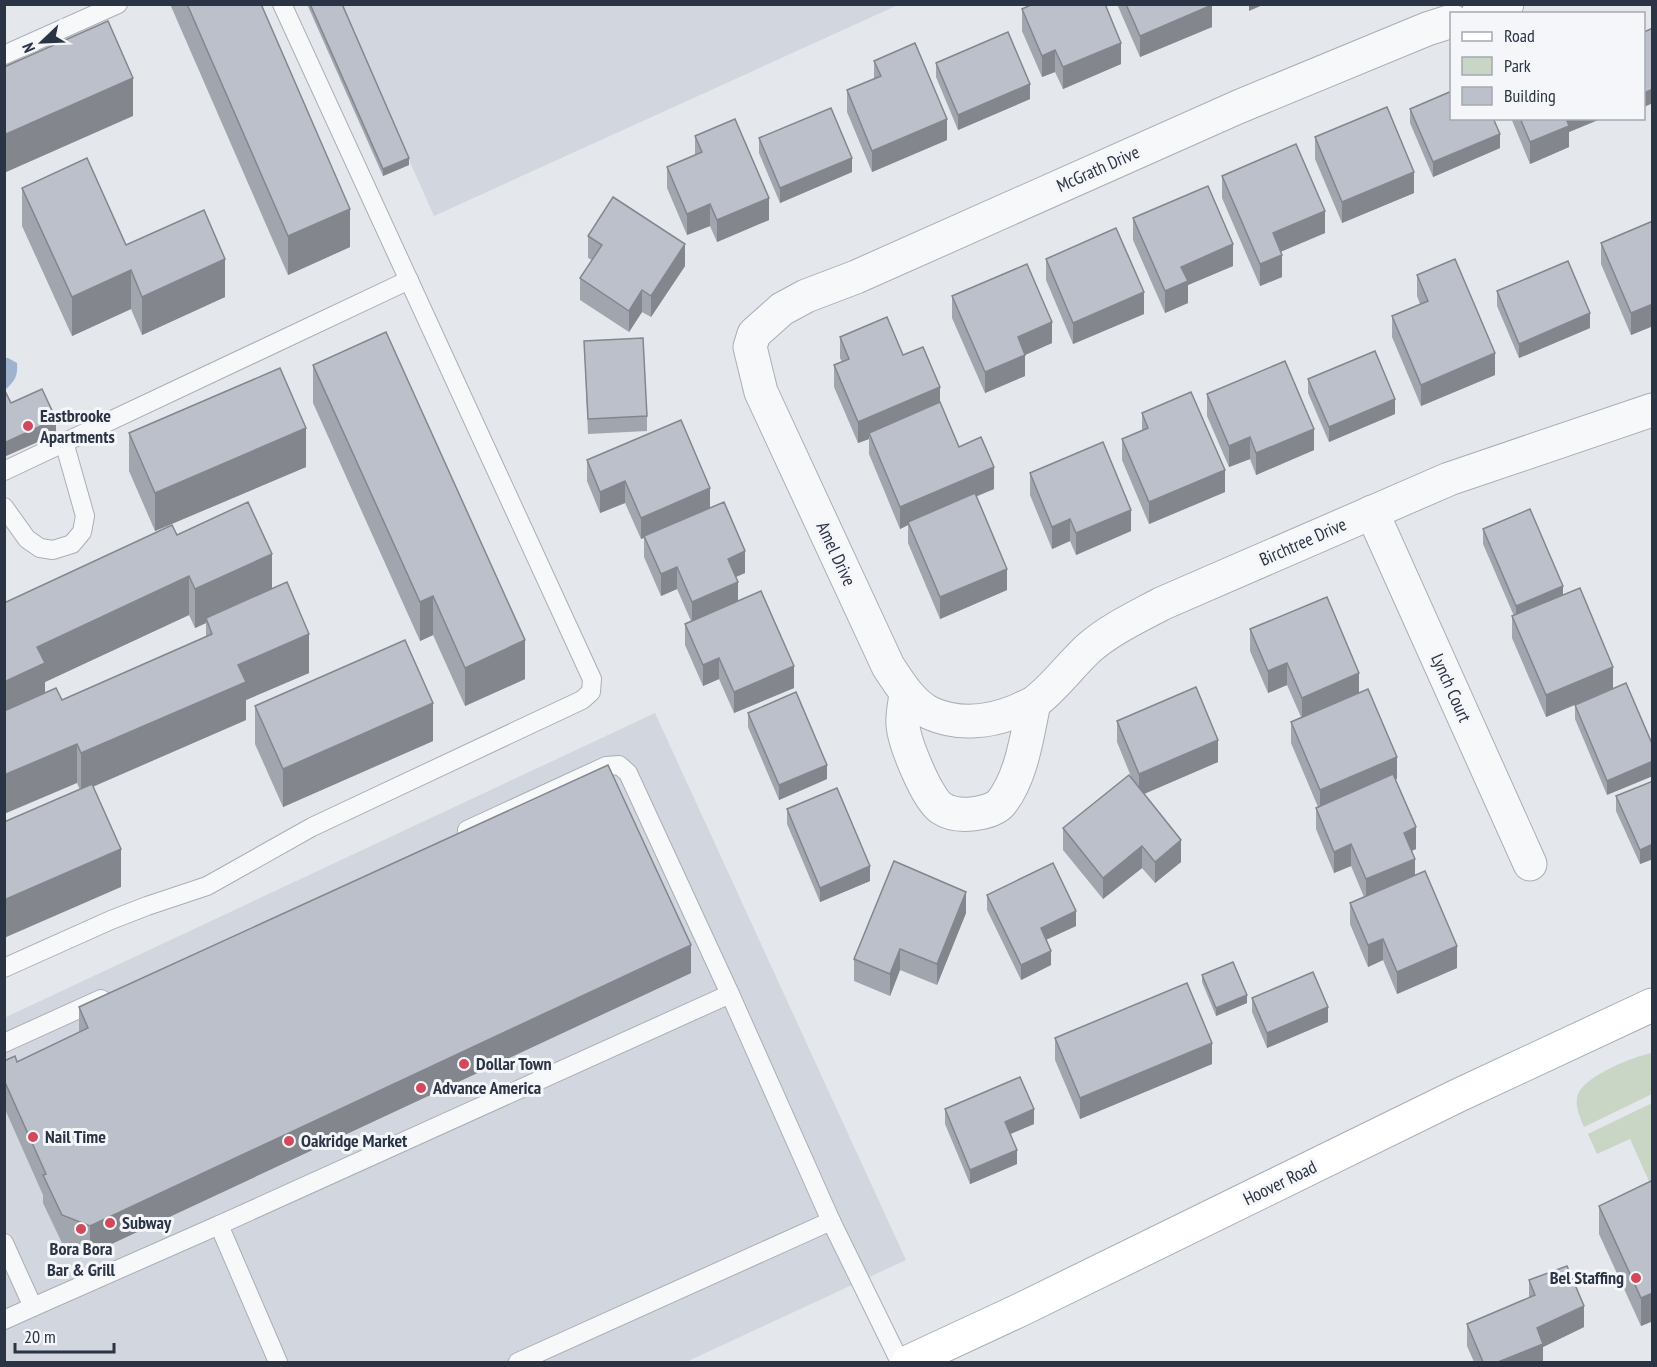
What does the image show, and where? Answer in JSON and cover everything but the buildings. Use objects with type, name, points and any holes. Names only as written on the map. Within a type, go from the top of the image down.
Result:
[{"type":"main road","name":"Hoover Road","points":[[908,1362],[1020,1310],[1459,1095],[1653,1005]]},
{"type":"street","points":[[1484,12],[1507,4]]},
{"type":"street","name":"McGrath Drive","points":[[754,334],[782,309],[806,296],[856,277],[1239,107],[1450,22]]},
{"type":"street","name":"Amel Drive","points":[[754,334],[750,347],[761,392],[888,666],[906,693],[929,712],[954,720],[980,721]]},
{"type":"street","name":"Birchtree Drive","points":[[980,721],[1006,715],[1034,703],[1060,680],[1091,646],[1123,624],[1161,604],[1449,478],[1653,410]]},
{"type":"street","name":"Lynch Court","points":[[1372,512],[1530,864]]},
{"type":"street","points":[[906,693],[903,726],[916,768],[928,793],[940,808],[961,815],[983,813],[1000,805],[1016,777],[1034,703]]},
{"type":"lane","points":[[4,55],[117,4]]},
{"type":"lane","points":[[4,968],[111,920],[207,886],[304,831],[582,700],[591,692],[592,679],[282,4]]},
{"type":"lane","points":[[4,471],[409,280]]},
{"type":"lane","points":[[4,507],[27,539],[40,548],[53,550],[72,544],[82,532],[85,516],[64,442]]},
{"type":"lane","points":[[456,835],[606,766],[619,765],[628,773],[831,1221],[900,1362]]},
{"type":"lane","points":[[4,1043],[112,994]]},
{"type":"lane","points":[[4,1320],[729,994]]},
{"type":"lane","points":[[518,1362],[831,1221]]},
{"type":"lane","points":[[219,1225],[278,1362]]},
{"type":"lane","points":[[4,1243],[33,1307]]},
{"type":"shaded area","points":[[340,5],[898,5],[434,216]]},
{"type":"shaded area","points":[[655,713],[906,1260],[686,1362],[5,1362],[4,1018]]},
{"type":"green space","points":[[1652,1053],[1652,1094],[1584,1127],[1577,1102],[1582,1087],[1611,1068]]},
{"type":"green space","points":[[1652,1103],[1652,1188],[1630,1139],[1597,1154],[1588,1134]]},
{"type":"water","points":[[5,358],[17,363],[17,368],[15,378],[5,390]]},
{"type":"place","name":"Eastbrooke Apartments","points":[[28,426]]},
{"type":"place","name":"Dollar Town","points":[[464,1064]]},
{"type":"place","name":"Advance America","points":[[421,1088]]},
{"type":"place","name":"Nail Time","points":[[33,1137]]},
{"type":"place","name":"Oakridge Market","points":[[289,1141]]},
{"type":"place","name":"Subway","points":[[110,1223]]},
{"type":"place","name":"Bora Bora Bar & Grill","points":[[81,1229]]},
{"type":"place","name":"Bel Staffing","points":[[1636,1278]]}]
